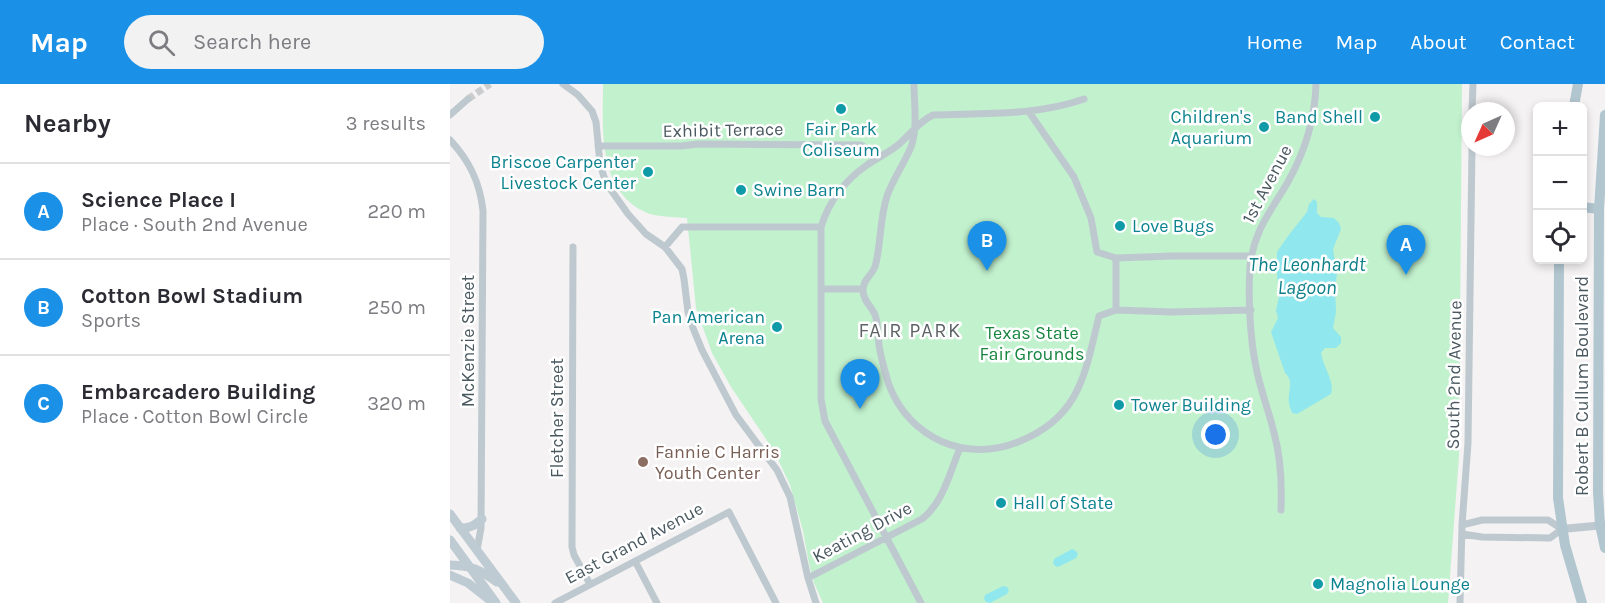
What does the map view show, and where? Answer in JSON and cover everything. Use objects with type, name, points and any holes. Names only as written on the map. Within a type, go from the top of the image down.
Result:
[{"type":"main road","points":[[1575,102],[1578,84]]},
{"type":"main road","name":"Robert B Cullum Boulevard","points":[[1605,116],[1599,209],[1598,492],[1605,548]]},
{"type":"main road","points":[[1587,208],[1599,209]]},
{"type":"main road","name":"Robert B Cullum Boulevard","points":[[1559,264],[1557,479],[1562,529],[1582,603]]},
{"type":"main road","points":[[450,514],[516,603]]},
{"type":"main road","points":[[460,528],[475,525],[482,519]]},
{"type":"main road","points":[[450,540],[494,603]]},
{"type":"main road","points":[[452,576],[461,574],[477,550]]},
{"type":"main road","points":[[450,565],[468,566],[484,573],[503,586]]},
{"type":"main road","points":[[452,576],[468,583],[494,603]]},
{"type":"street","points":[[563,84],[578,95],[592,111],[596,122],[600,165],[611,190],[628,214],[646,234],[665,246],[682,269],[688,312],[714,375],[736,415],[770,459],[790,497],[808,578],[816,603]]},
{"type":"street","points":[[914,84],[914,128],[911,148],[888,195],[883,213],[875,269],[864,281],[863,289],[864,298],[876,315],[884,367],[891,390],[908,418],[919,428],[933,437],[960,448],[988,450],[1014,444],[1035,435],[1056,420],[1071,402],[1081,384],[1099,316],[1116,310],[1172,312],[1251,310]]},
{"type":"street","name":"1st Avenue","points":[[1281,510],[1279,456],[1256,367],[1251,310],[1251,266],[1256,239],[1264,219],[1289,179],[1300,156],[1311,125],[1316,84]]},
{"type":"street","points":[[1472,102],[1473,84]]},
{"type":"street","points":[[450,115],[468,99]]},
{"type":"street","points":[[921,603],[825,421],[821,399],[821,227],[831,202],[847,181],[903,141],[923,120],[933,115],[1029,112],[1064,106],[1084,99]]},
{"type":"street","points":[[1029,112],[1074,177],[1090,218],[1097,252],[1116,258],[1249,256]]},
{"type":"street","name":"McKenzie Street","points":[[450,140],[460,150],[475,175],[480,189],[483,211],[482,519],[477,550]]},
{"type":"street","name":"Exhibit Terrace","points":[[598,146],[861,145],[882,156]]},
{"type":"street","name":"South 2nd Avenue","points":[[1460,603],[1468,433],[1472,156]]},
{"type":"street","points":[[665,246],[682,227],[821,227]]},
{"type":"street","name":"Fletcher Street","points":[[573,247],[572,547],[590,584]]},
{"type":"street","points":[[1116,258],[1116,310]]},
{"type":"street","points":[[821,289],[863,289]]},
{"type":"street","name":"Keating Drive","points":[[808,578],[922,519],[938,501],[960,448]]},
{"type":"street","name":"East Grand Avenue","points":[[555,603],[729,512],[776,603]]},
{"type":"street","points":[[1462,525],[1482,520],[1548,520],[1562,529]]},
{"type":"street","points":[[1462,534],[1482,537],[1550,538],[1562,529],[1602,525]]},
{"type":"street","points":[[635,561],[657,603]]},
{"type":"green space","name":"Texas State Fair Grounds","points":[[603,84],[1462,84],[1459,456],[1448,603],[823,603],[814,583],[790,485],[774,451],[731,387],[712,353],[696,308],[687,218],[649,214],[629,202],[618,189],[611,173],[606,156]]},
{"type":"water","name":"The Leonhardt Lagoon","points":[[1314,199],[1317,202],[1317,213],[1321,217],[1334,218],[1341,229],[1333,249],[1337,274],[1336,312],[1333,328],[1341,337],[1341,343],[1336,348],[1325,348],[1321,353],[1330,379],[1331,394],[1297,414],[1292,413],[1289,399],[1290,380],[1285,373],[1271,332],[1278,318],[1276,310],[1279,297],[1277,252]]},
{"type":"water","points":[[1072,549],[1078,554],[1076,558],[1058,567],[1055,566],[1054,559]]},
{"type":"water","points":[[1003,586],[1009,590],[1007,594],[990,603],[986,602],[985,595]]},
{"type":"tunnel","points":[[468,99],[490,84]]},
{"type":"place","name":"Fair Park Coliseum","points":[[841,109]]},
{"type":"place","name":"Band Shell","points":[[1375,117]]},
{"type":"place","name":"Children's Aquarium","points":[[1264,127]]},
{"type":"place","name":"Briscoe Carpenter Livestock Center","points":[[648,172]]},
{"type":"place","name":"Swine Barn","points":[[741,190]]},
{"type":"place","name":"Love Bugs","points":[[1120,226]]},
{"type":"place","name":"Cotton Bowl Stadium","points":[[987,271]]},
{"type":"place","name":"Science Place I","points":[[1406,275]]},
{"type":"place","name":"Pan American Arena","points":[[777,327]]},
{"type":"place","name":"Tower Building","points":[[1119,405]]},
{"type":"place","name":"Embarcadero Building","points":[[860,409]]},
{"type":"place","name":"Fannie C Harris Youth Center","points":[[643,462]]},
{"type":"place","name":"Hall of State","points":[[1001,503]]},
{"type":"place","name":"Magnolia Lounge","points":[[1318,584]]},
{"type":"district","name":"FAIR PARK","points":[[910,330]]}]
